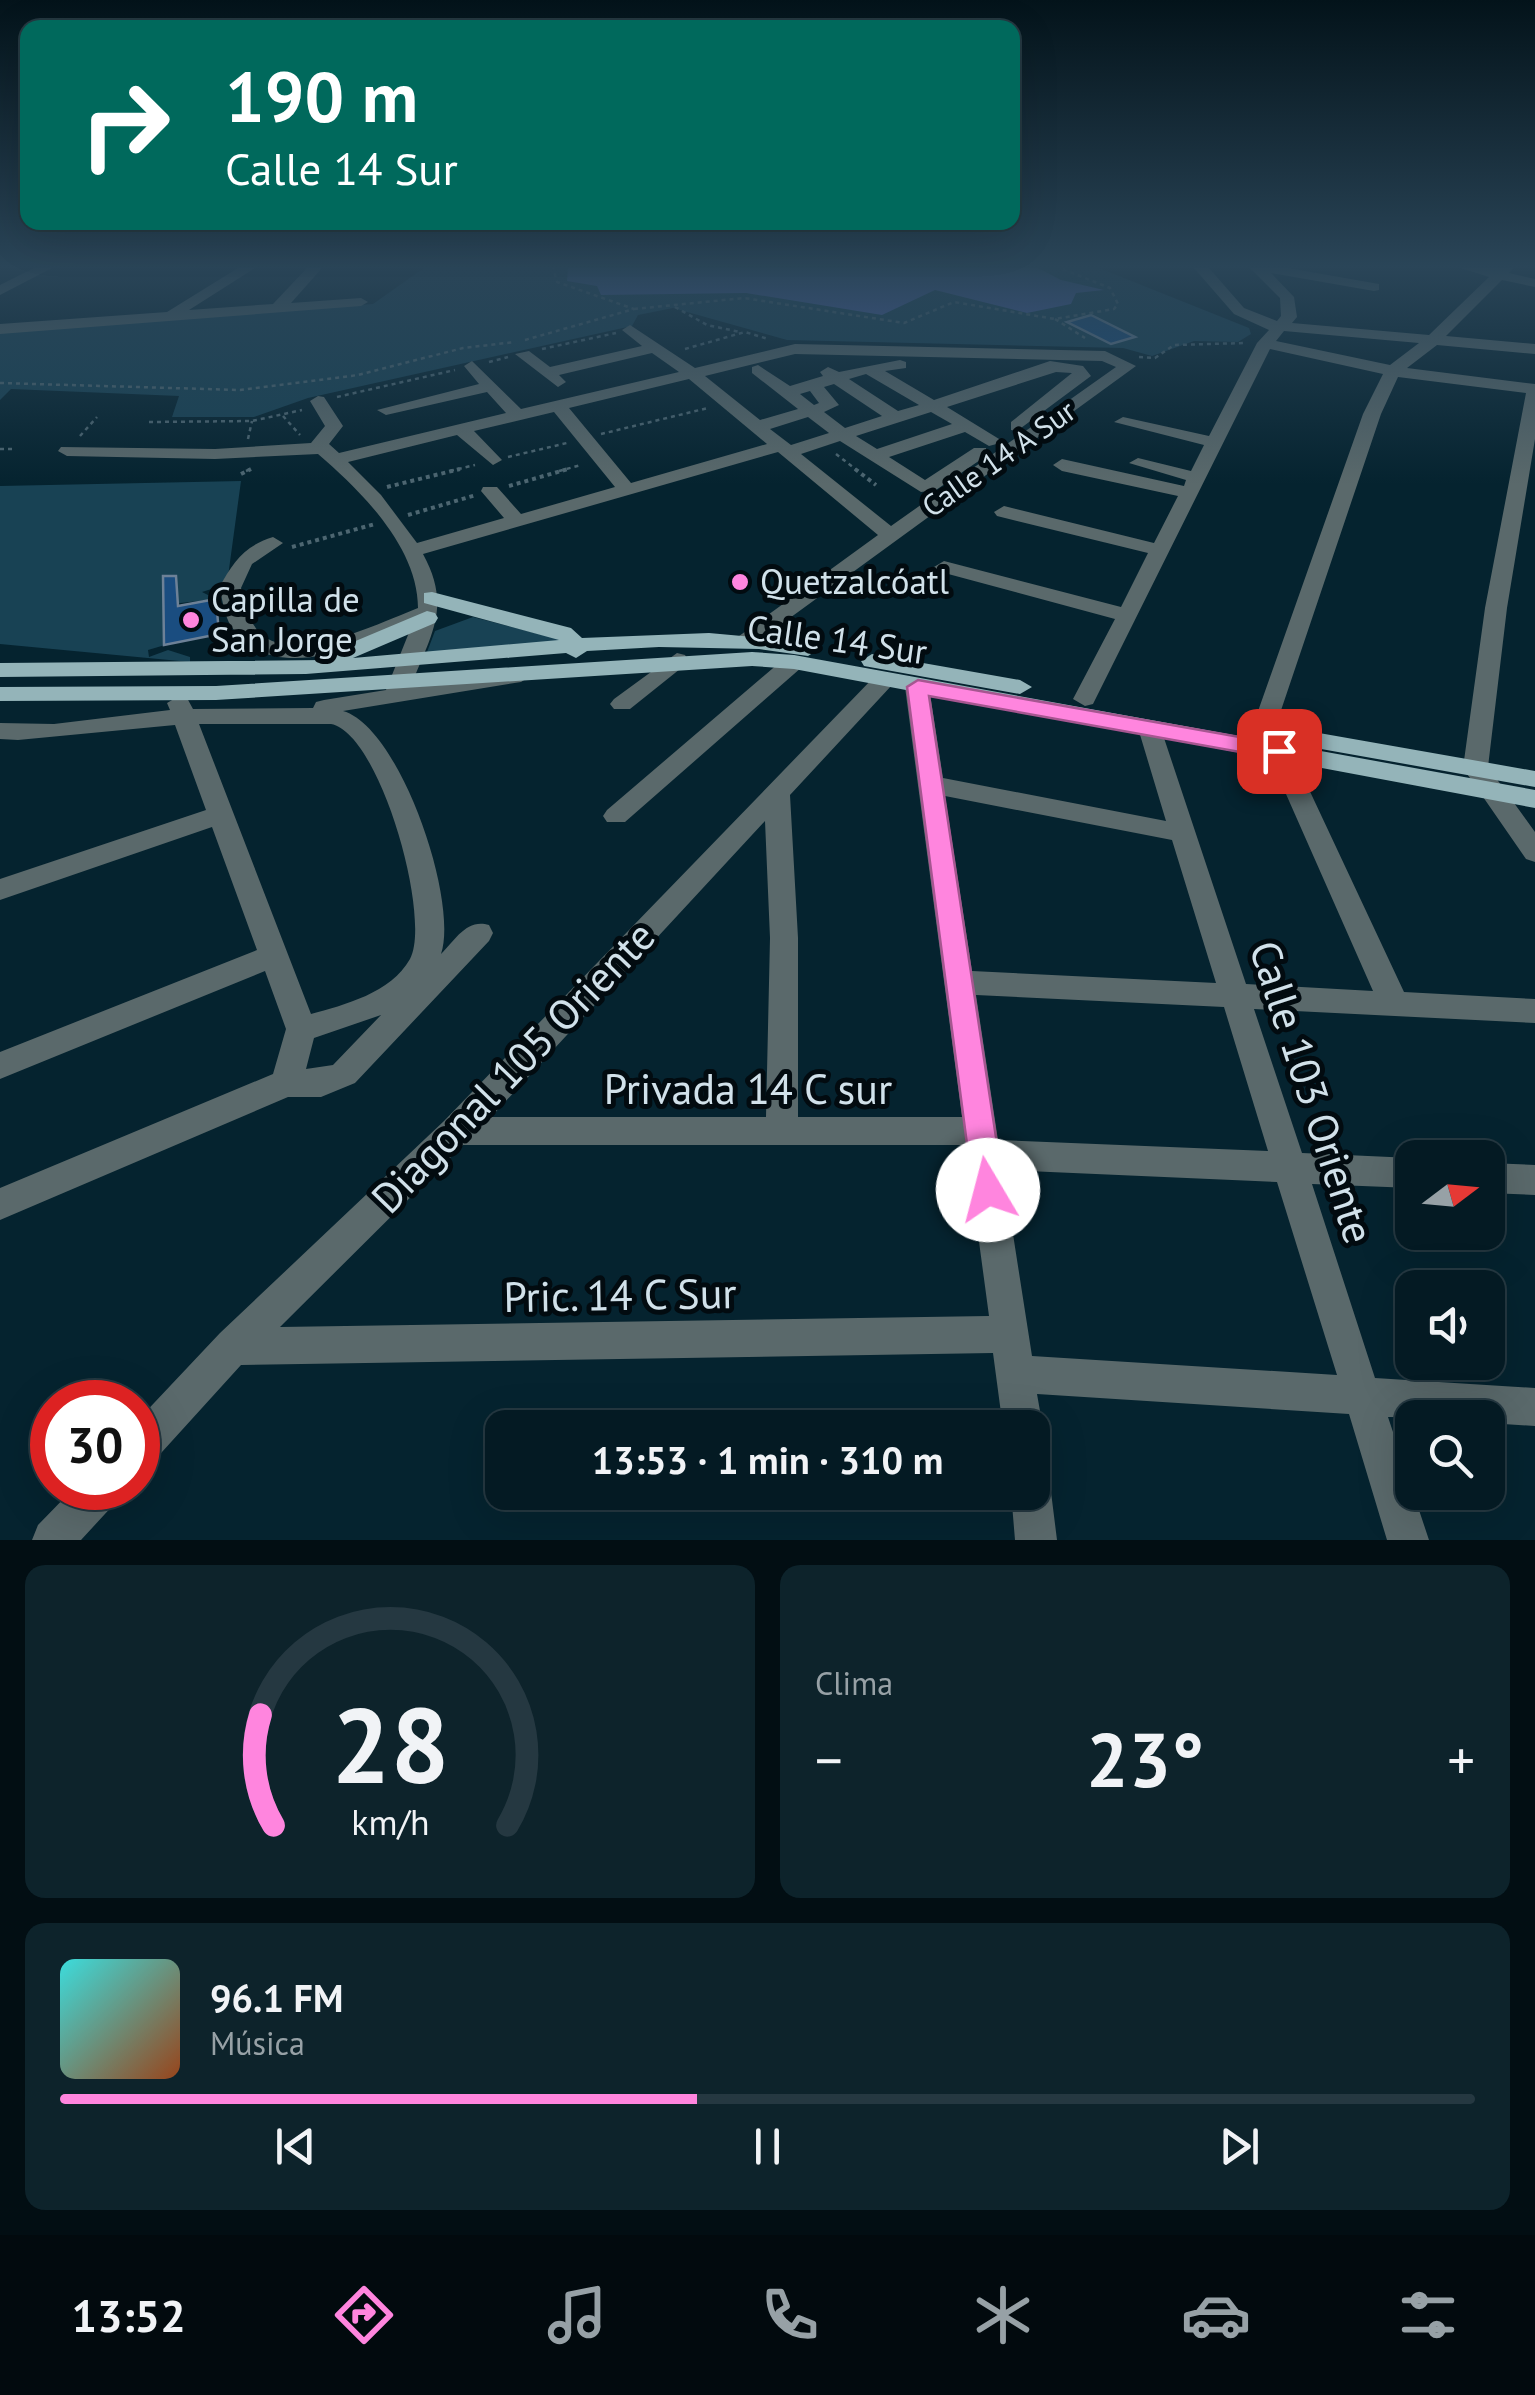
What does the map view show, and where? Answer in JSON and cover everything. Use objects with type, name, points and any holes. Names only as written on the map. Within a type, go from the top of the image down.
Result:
[{"type":"main road","points":[[310,668],[429,609],[563,633],[576,658]]},
{"type":"main road","name":"Calle 14 Sur","points":[[0,670],[310,668],[403,680],[746,639],[1084,699],[1535,799]]},
{"type":"main road","name":"Calle 14 Sur","points":[[531,673],[576,658],[794,662],[1150,728],[1475,768],[1535,779]]},
{"type":"main road","points":[[0,659],[79,663],[105,672]]},
{"type":"main road","points":[[0,694],[180,706],[216,692]]},
{"type":"street","points":[[645,340],[890,535]]},
{"type":"street","points":[[1084,699],[1268,340]]},
{"type":"street","points":[[1394,1004],[1271,741],[1372,414],[1393,371],[1433,340],[1535,349]]},
{"type":"street","points":[[1265,343],[1393,371],[1456,380],[1534,400],[1525,501],[1475,768],[1535,852]]},
{"type":"street","points":[[551,347],[572,367]]},
{"type":"street","points":[[336,459],[577,398],[795,349],[1120,360]]},
{"type":"street","points":[[795,349],[896,418]]},
{"type":"street","points":[[546,372],[661,350]]},
{"type":"street","points":[[523,354],[577,398]]},
{"type":"street","name":"Calle 14 A Sur","points":[[746,639],[1129,369],[1120,360]]},
{"type":"street","points":[[472,366],[516,414]]},
{"type":"street","points":[[411,551],[784,449],[836,442],[930,406],[1057,366]]},
{"type":"street","points":[[758,370],[811,411],[836,442],[875,456],[925,487],[1083,376],[1077,369],[1057,366],[868,368],[789,392]]},
{"type":"street","points":[[868,368],[994,442]]},
{"type":"street","points":[[422,378],[438,398]]},
{"type":"street","points":[[1008,382],[1049,403]]},
{"type":"street","points":[[756,427],[831,404],[813,383]]},
{"type":"street","points":[[386,410],[490,386]]},
{"type":"street","points":[[370,390],[410,440]]},
{"type":"street","points":[[313,446],[334,428],[320,403]]},
{"type":"street","points":[[556,404],[628,491]]},
{"type":"street","points":[[1123,422],[1214,442]]},
{"type":"street","points":[[875,456],[964,426]]},
{"type":"street","points":[[460,428],[493,460]]},
{"type":"street","points":[[66,451],[215,454],[313,446],[336,459],[388,520],[425,574],[429,609],[403,680]]},
{"type":"street","points":[[1138,463],[1191,484]]},
{"type":"street","points":[[1062,465],[1191,484]]},
{"type":"street","points":[[490,491],[516,521]]},
{"type":"street","points":[[1004,512],[1159,550]]},
{"type":"street","points":[[273,543],[244,560],[230,588],[238,622],[258,641],[281,651],[329,648],[429,609]]},
{"type":"street","points":[[944,567],[1126,615]]},
{"type":"street","points":[[622,704],[678,660]]},
{"type":"street","points":[[616,816],[794,662]]},
{"type":"street","points":[[216,692],[300,707],[403,680],[531,673]]},
{"type":"street","name":"Diagonal 105 Oriente","points":[[160,1425],[233,1346],[456,1131],[884,680]]},
{"type":"street","points":[[918,687],[1021,1410]]},
{"type":"street","points":[[180,706],[301,1029],[286,1083]]},
{"type":"street","points":[[0,731],[40,734],[180,706],[348,720],[372,746],[412,833],[432,934],[422,969],[388,999],[347,1017],[301,1029]]},
{"type":"street","name":"Calle 103 Oriente","points":[[1150,728],[1408,1540]]},
{"type":"street","points":[[929,784],[1182,834]]},
{"type":"street","points":[[776,792],[784,938],[782,1133]]},
{"type":"street","points":[[0,890],[221,814]]},
{"type":"street","points":[[0,1204],[286,1083],[321,1082],[344,1074],[479,933]]},
{"type":"street","points":[[0,1066],[274,955]]},
{"type":"street","points":[[959,982],[1535,1011]]},
{"type":"street","name":"Privada 14 C sur","points":[[456,1131],[782,1133],[982,1142],[1395,1173]]},
{"type":"street","points":[[1505,1179],[1535,1180]]},
{"type":"street","name":"Pric. 14 C Sur","points":[[233,1346],[1009,1334]]},
{"type":"street","points":[[1017,1374],[1362,1399],[1535,1407]]},
{"type":"street","points":[[54,1540],[82,1510]]},
{"type":"street","points":[[1033,1510],[1036,1540]]},
{"type":"path","points":[[0,382],[270,387],[358,374],[462,348],[526,340]]},
{"type":"path","points":[[661,350],[714,340]]},
{"type":"path","points":[[768,340],[795,349]]},
{"type":"path","points":[[1088,340],[1120,360],[1156,358],[1174,345],[1265,343]]},
{"type":"path","points":[[149,422],[252,421],[320,403]]},
{"type":"path","points":[[367,493],[728,404]]},
{"type":"path","points":[[281,414],[313,446]]},
{"type":"path","points":[[66,451],[97,417]]},
{"type":"path","points":[[836,442],[876,485]]},
{"type":"path","points":[[0,449],[16,449]]},
{"type":"path","points":[[244,560],[388,520]]},
{"type":"shaded area","points":[[0,340],[570,340],[308,398],[254,417],[172,417],[179,396],[11,389],[0,400]]},
{"type":"shaded area","points":[[787,340],[1241,340],[1194,341],[1152,356],[1123,348]]},
{"type":"shaded area","points":[[241,481],[227,584],[202,592],[216,599],[163,605],[165,645],[148,650],[149,657],[168,650],[190,657],[190,662],[0,644],[0,486]]},
{"type":"shaded area","points":[[473,617],[566,641],[427,652],[435,631]]},
{"type":"building","name":"Capilla de San Jorge","points":[[163,576],[176,576],[178,606],[216,599],[219,634],[164,645]]},
{"type":"place","name":"Quetzalcóatl","points":[[740,582]]},
{"type":"place","name":"Capilla de San Jorge","points":[[191,620]]},
{"type":"route","points":[[988,1190],[918,687],[1279,751]]}]
